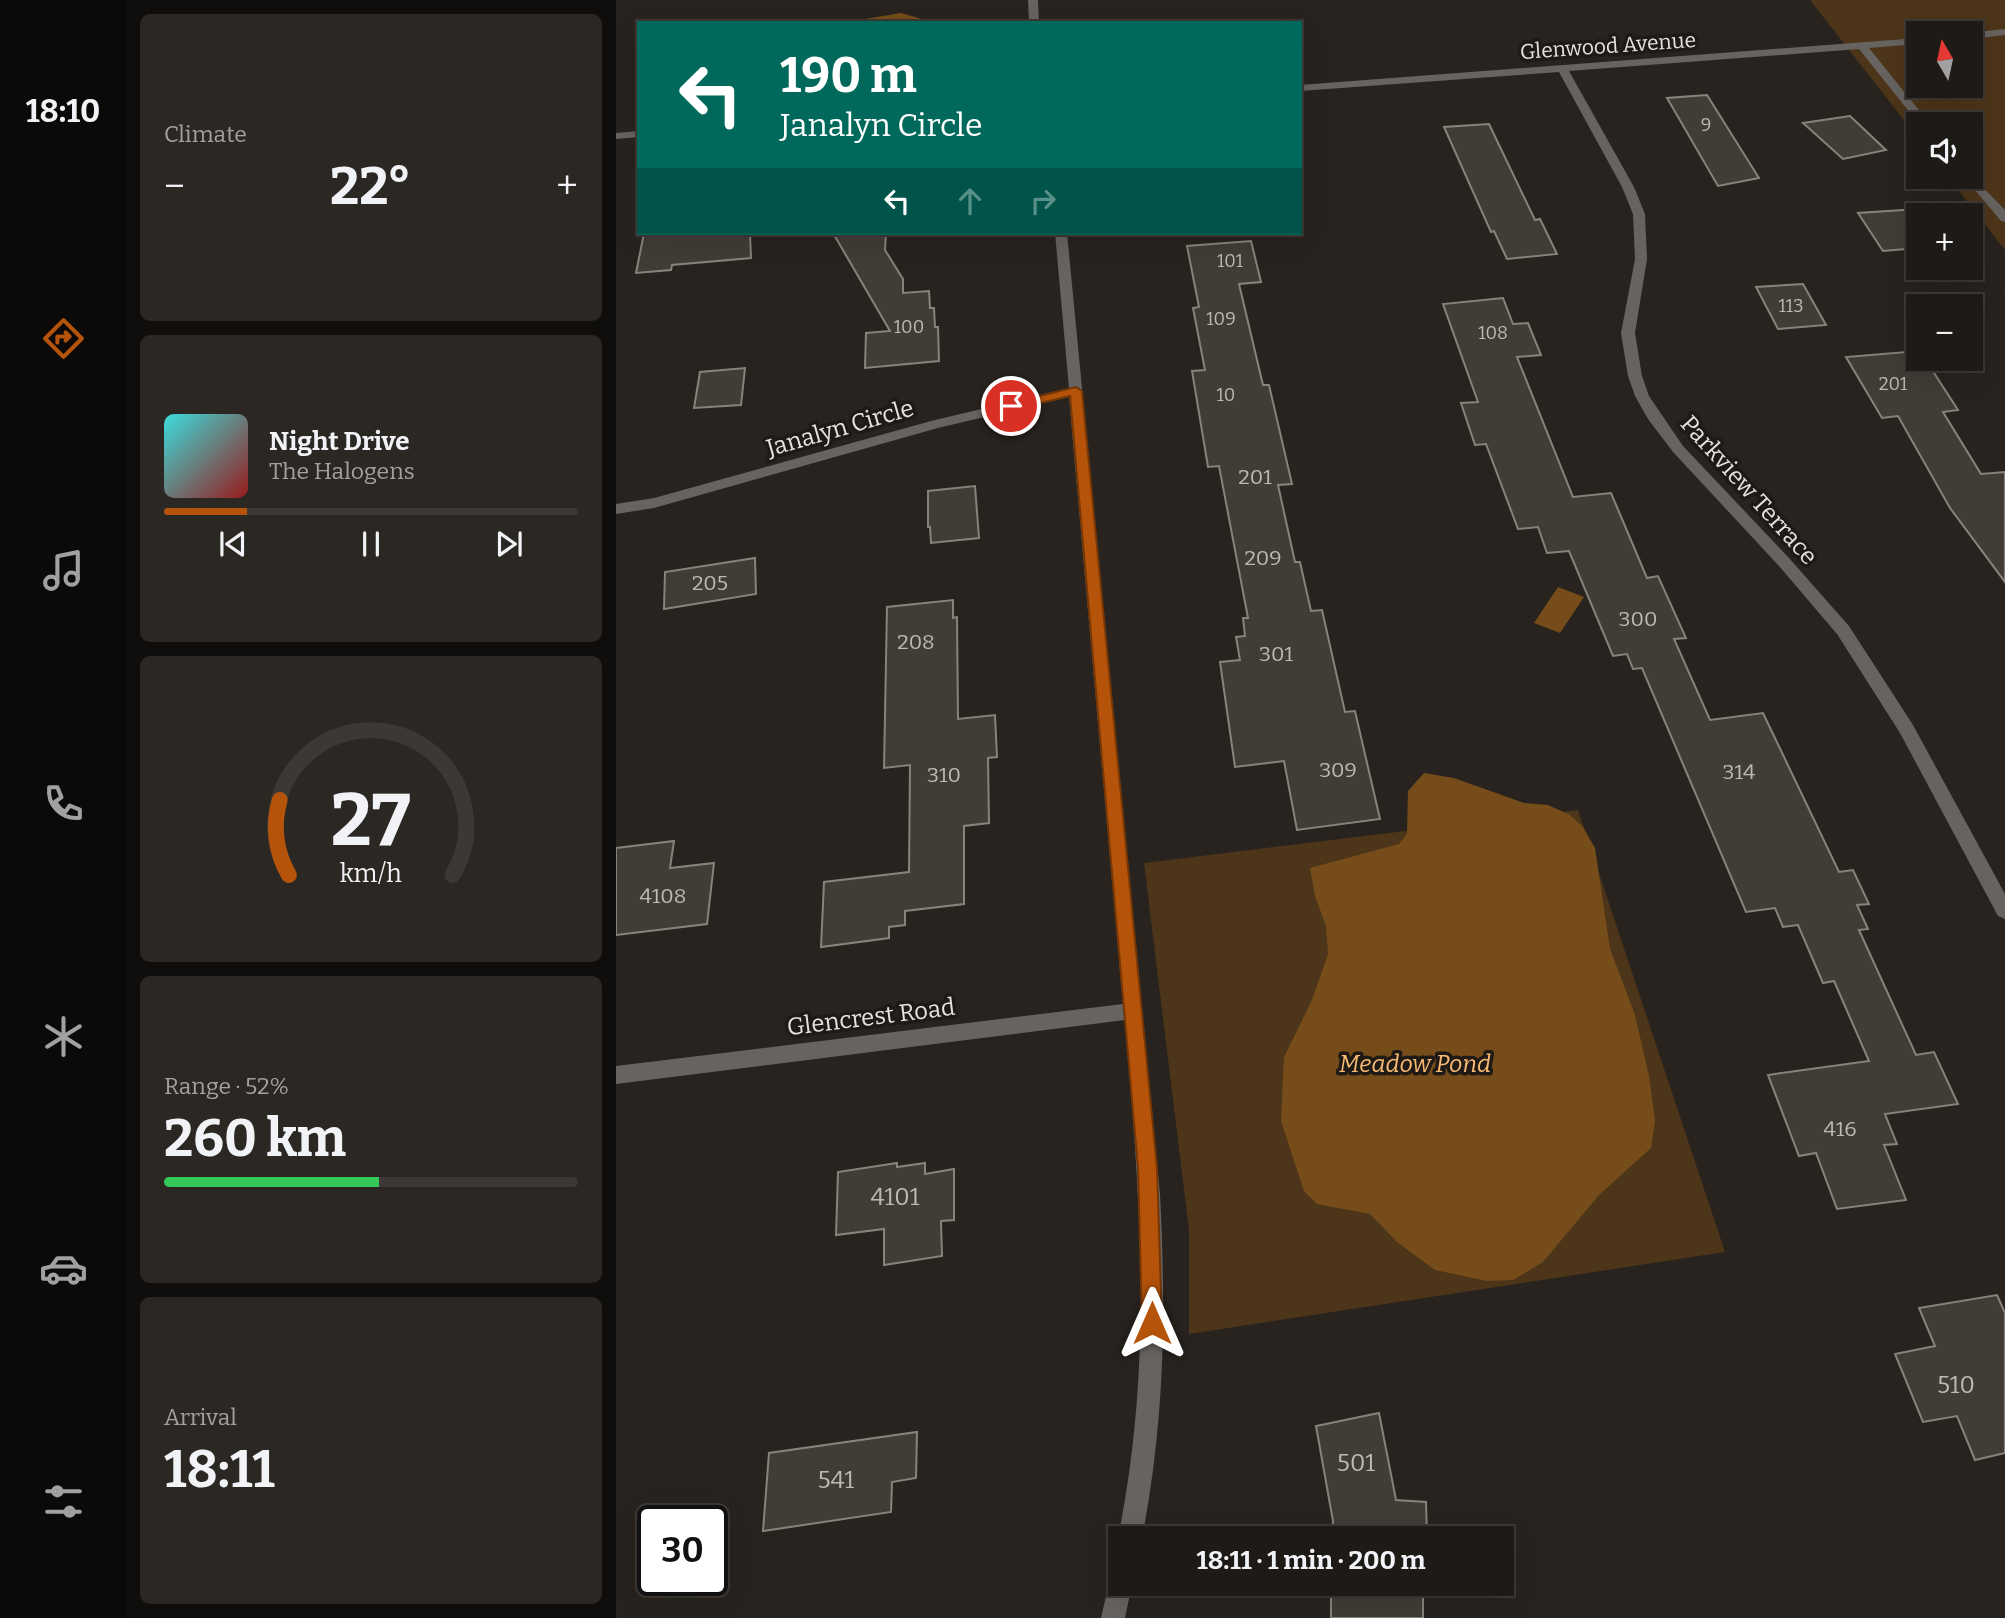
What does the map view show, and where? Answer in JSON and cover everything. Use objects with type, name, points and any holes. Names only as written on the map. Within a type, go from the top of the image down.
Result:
[{"type":"street","points":[[1033,0],[1034,21]]},
{"type":"street","points":[[1983,35],[2005,32]]},
{"type":"street","name":"Glenwood Avenue","points":[[1302,88],[1906,42]]},
{"type":"street","points":[[1862,46],[1915,112]]},
{"type":"street","name":"Parkview Terrace","points":[[1563,69],[1628,187],[1639,214],[1641,259],[1628,333],[1635,376],[1642,396],[1653,416],[1678,449],[1784,562],[1843,630],[1913,741],[2005,911]]},
{"type":"street","points":[[616,136],[637,134]]},
{"type":"street","points":[[1980,189],[2005,218]]},
{"type":"street","points":[[1061,235],[1148,1168],[1152,1360],[1140,1488],[1132,1526]]},
{"type":"street","name":"Janalyn Circle","points":[[616,509],[654,503],[936,424],[1076,391]]},
{"type":"street","name":"Glencrest Road","points":[[616,1074],[1132,1011]]},
{"type":"street","points":[[1113,1618],[1118,1596]]},
{"type":"green space","points":[[1810,0],[2005,0],[2005,250],[1983,222],[1983,203],[1968,203],[1957,189],[1983,189],[1983,112],[1906,112],[1906,123]]},
{"type":"green space","name":"Meadow Pond","points":[[1578,810],[1725,1252],[1189,1334],[1189,1230],[1144,863]]},
{"type":"shaded area","points":[[901,13],[929,21],[853,21]]},
{"type":"shaded area","points":[[1558,587],[1584,597],[1560,633],[1534,623]]},
{"type":"shaded area","name":"Meadow Pond","points":[[1424,773],[1454,778],[1524,803],[1548,805],[1570,815],[1583,827],[1595,848],[1610,949],[1635,1015],[1649,1076],[1655,1121],[1651,1148],[1599,1195],[1543,1262],[1513,1280],[1487,1281],[1435,1270],[1397,1242],[1370,1214],[1317,1204],[1304,1191],[1281,1121],[1284,1057],[1312,1000],[1328,954],[1326,926],[1315,896],[1310,868],[1399,844],[1407,834],[1408,791]]},
{"type":"building","points":[[1707,95],[1759,178],[1718,186],[1667,98]]},
{"type":"building","points":[[1850,116],[1886,150],[1843,159],[1803,123]]},
{"type":"building","points":[[1489,124],[1535,220],[1540,219],[1557,254],[1507,259],[1494,231],[1491,232],[1444,127]]},
{"type":"building","points":[[1906,210],[1906,249],[1883,251],[1858,213]]},
{"type":"building","points":[[644,235],[750,235],[751,258],[672,265],[671,270],[636,273]]},
{"type":"building","points":[[834,235],[886,235],[885,250],[903,279],[903,293],[929,291],[930,308],[934,308],[935,327],[938,327],[939,361],[865,368],[866,333],[890,331]]},
{"type":"building","points":[[1251,241],[1261,282],[1239,284],[1263,385],[1269,385],[1292,484],[1278,485],[1295,562],[1300,562],[1311,611],[1322,610],[1345,712],[1355,711],[1380,819],[1297,830],[1284,761],[1235,767],[1220,662],[1240,660],[1236,637],[1245,636],[1243,618],[1248,618],[1219,466],[1208,467],[1192,371],[1205,370],[1193,308],[1199,307],[1187,246]]},
{"type":"building","points":[[1803,284],[1826,325],[1778,329],[1756,287]]},
{"type":"building","points":[[1503,298],[1513,324],[1528,323],[1541,355],[1517,357],[1573,497],[1611,493],[1647,578],[1658,576],[1686,638],[1674,639],[1710,720],[1763,713],[1839,872],[1853,870],[1869,904],[1857,905],[1868,929],[1859,930],[1916,1055],[1934,1052],[1958,1104],[1885,1114],[1897,1144],[1884,1145],[1906,1200],[1837,1209],[1816,1153],[1799,1156],[1768,1075],[1869,1061],[1834,981],[1823,983],[1798,925],[1783,927],[1775,908],[1746,912],[1642,668],[1633,669],[1627,654],[1613,656],[1569,551],[1547,553],[1538,527],[1518,529],[1486,444],[1475,445],[1461,403],[1478,402],[1443,304]]},
{"type":"building","points":[[1906,352],[1906,371],[1933,371],[1958,410],[1943,412],[1981,474],[2005,472],[2005,582],[1950,508],[1898,416],[1882,418],[1846,357]]},
{"type":"building","points":[[745,368],[741,405],[694,408],[700,372]]},
{"type":"building","points":[[975,486],[979,538],[931,543],[928,491]]},
{"type":"building","points":[[755,558],[756,594],[664,609],[665,572]]},
{"type":"building","points":[[953,600],[953,618],[957,617],[958,719],[995,715],[997,757],[988,758],[989,823],[964,826],[964,904],[905,911],[905,925],[889,927],[889,938],[821,947],[824,882],[909,872],[910,765],[884,768],[887,607]]},
{"type":"building","points":[[674,841],[670,868],[714,863],[707,924],[616,935],[616,848]]},
{"type":"building","points":[[897,1163],[897,1167],[925,1163],[925,1174],[954,1169],[954,1220],[941,1221],[942,1256],[884,1265],[884,1229],[836,1235],[838,1172]]},
{"type":"building","points":[[1997,1295],[2005,1313],[2005,1453],[1975,1460],[1957,1416],[1923,1422],[1895,1354],[1935,1346],[1919,1308]]},
{"type":"building","points":[[1379,1413],[1396,1500],[1426,1502],[1427,1526],[1333,1526],[1316,1426]]},
{"type":"building","points":[[917,1432],[916,1478],[892,1482],[891,1512],[763,1531],[769,1453]]},
{"type":"building","points":[[1331,1596],[1423,1596],[1423,1618],[1331,1618]]},
{"type":"route","points":[[1011,406],[1076,391],[1148,1168],[1152,1323]]}]
